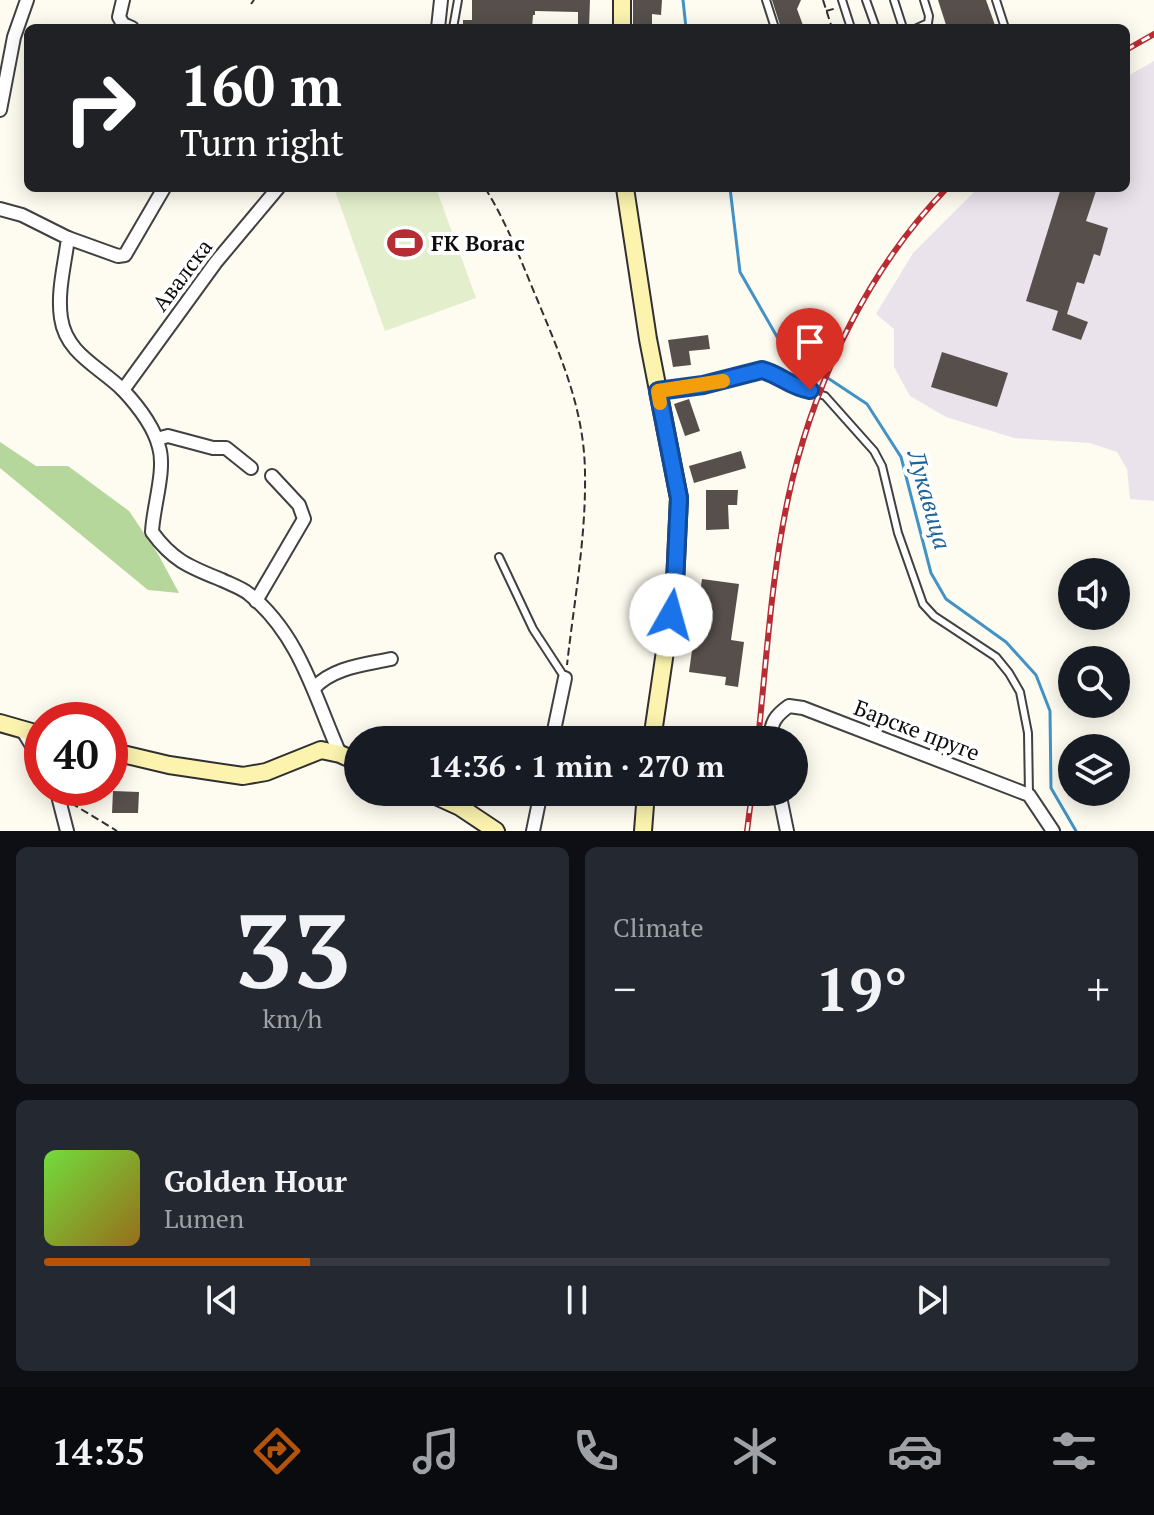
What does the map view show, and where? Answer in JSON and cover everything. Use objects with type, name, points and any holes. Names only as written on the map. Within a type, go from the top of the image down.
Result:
[{"type":"street","points":[[0,110],[14,37],[27,0]]},
{"type":"street","points":[[123,0],[119,17],[123,24]]},
{"type":"street","points":[[438,24],[441,0]]},
{"type":"street","points":[[622,0],[622,24]]},
{"type":"street","points":[[0,209],[22,215],[68,238],[118,256],[125,255],[162,192]]},
{"type":"street","name":"Авалска","points":[[123,390],[216,262],[275,192]]},
{"type":"street","points":[[626,192],[679,498],[675,583],[654,726]]},
{"type":"street","points":[[68,238],[60,295],[66,337],[78,353],[123,390],[157,439],[161,459],[152,532],[166,552],[196,570],[248,593],[280,626],[304,664],[340,754]]},
{"type":"street","points":[[157,439],[168,436],[213,448],[226,448],[251,468]]},
{"type":"street","points":[[256,601],[304,519],[299,505],[272,476]]},
{"type":"street","points":[[314,688],[326,676],[342,669],[391,659]]},
{"type":"street","points":[[555,726],[565,678]]},
{"type":"street","name":"Барске пруге","points":[[771,726],[775,716],[789,706],[803,708],[1029,795]]},
{"type":"street","points":[[0,723],[23,731]]},
{"type":"street","points":[[128,755],[243,776],[266,772],[321,750],[344,756]]},
{"type":"street","points":[[1029,795],[1053,831]]},
{"type":"street","points":[[61,806],[67,831]]},
{"type":"street","points":[[458,806],[496,831]]},
{"type":"street","points":[[533,831],[538,806]]},
{"type":"street","points":[[643,831],[645,806]]},
{"type":"street","points":[[782,806],[787,831]]},
{"type":"lane","points":[[454,24],[458,0]]},
{"type":"lane","points":[[766,0],[774,24]]},
{"type":"lane","points":[[842,0],[850,24]]},
{"type":"lane","points":[[866,0],[875,24]]},
{"type":"lane","points":[[894,0],[902,24]]},
{"type":"lane","points":[[924,0],[926,24]]},
{"type":"lane","points":[[996,0],[1004,24]]},
{"type":"lane","points":[[658,391],[703,385],[762,370],[790,385],[821,393],[833,403],[874,451],[882,466],[898,533],[923,604],[934,616],[996,657],[1015,682],[1023,702],[1028,733],[1029,795]]},
{"type":"lane","points":[[499,557],[533,629],[565,678]]},
{"type":"path","points":[[823,0],[831,24]]},
{"type":"path","points":[[487,192],[504,220],[565,366],[576,400],[583,439],[585,476],[582,523],[565,678]]},
{"type":"path","points":[[79,806],[117,831]]},
{"type":"shaded area","points":[[1154,61],[1154,501],[1130,499],[1127,469],[1117,452],[1090,443],[1014,438],[946,417],[910,396],[894,367],[894,329],[876,314],[913,253],[974,192],[1130,192],[1130,75]]},
{"type":"green space","name":"FK Borac","points":[[335,192],[437,192],[476,298],[385,331]]},
{"type":"green space","points":[[0,442],[36,466],[68,466],[129,511],[179,593],[148,590],[0,468]]},
{"type":"building","points":[[472,0],[590,0],[589,24],[578,24],[578,12],[535,11],[532,24],[463,24],[463,20],[472,20]]},
{"type":"building","points":[[633,0],[662,0],[661,15],[652,14],[652,24],[633,24]]},
{"type":"building","points":[[772,0],[801,0],[797,9],[803,24],[780,24]]},
{"type":"building","points":[[938,0],[986,0],[995,24],[946,24]]},
{"type":"building","points":[[1060,192],[1096,192],[1086,221],[1108,228],[1100,256],[1094,254],[1084,284],[1077,282],[1067,314],[1088,322],[1081,340],[1052,330],[1058,311],[1026,301]]},
{"type":"building","points":[[708,335],[710,349],[689,351],[691,365],[673,367],[668,340]]},
{"type":"building","points":[[942,352],[1008,373],[997,407],[931,387]]},
{"type":"building","points":[[689,399],[700,431],[685,436],[674,404]]},
{"type":"building","points":[[741,451],[746,468],[694,483],[689,466]]},
{"type":"building","points":[[706,490],[738,490],[737,505],[728,505],[729,529],[706,530]]},
{"type":"building","points":[[702,579],[739,584],[731,640],[744,642],[738,687],[725,685],[726,677],[689,672]]},
{"type":"building","points":[[128,792],[139,792],[138,813],[112,813],[112,806],[128,806]]},
{"type":"waterway","name":"Лукавица","points":[[683,0],[686,24]]},
{"type":"waterway","name":"Лукавица","points":[[730,192],[740,272],[784,349],[867,404],[901,457],[931,573],[946,599],[1006,642],[1036,675],[1050,711],[1051,788],[1076,831]]},
{"type":"railway","points":[[1130,48],[1154,34]]},
{"type":"railway","points":[[759,726],[785,512],[816,401],[850,324],[871,287],[919,219],[943,192]]},
{"type":"railway","points":[[747,831],[750,806]]},
{"type":"slow traffic","points":[[660,403],[658,391],[723,381]]},
{"type":"place","name":"FK Borac","points":[[405,243]]},
{"type":"route","points":[[671,615],[679,498],[658,391],[729,380],[762,370],[797,388],[810,390]]}]
